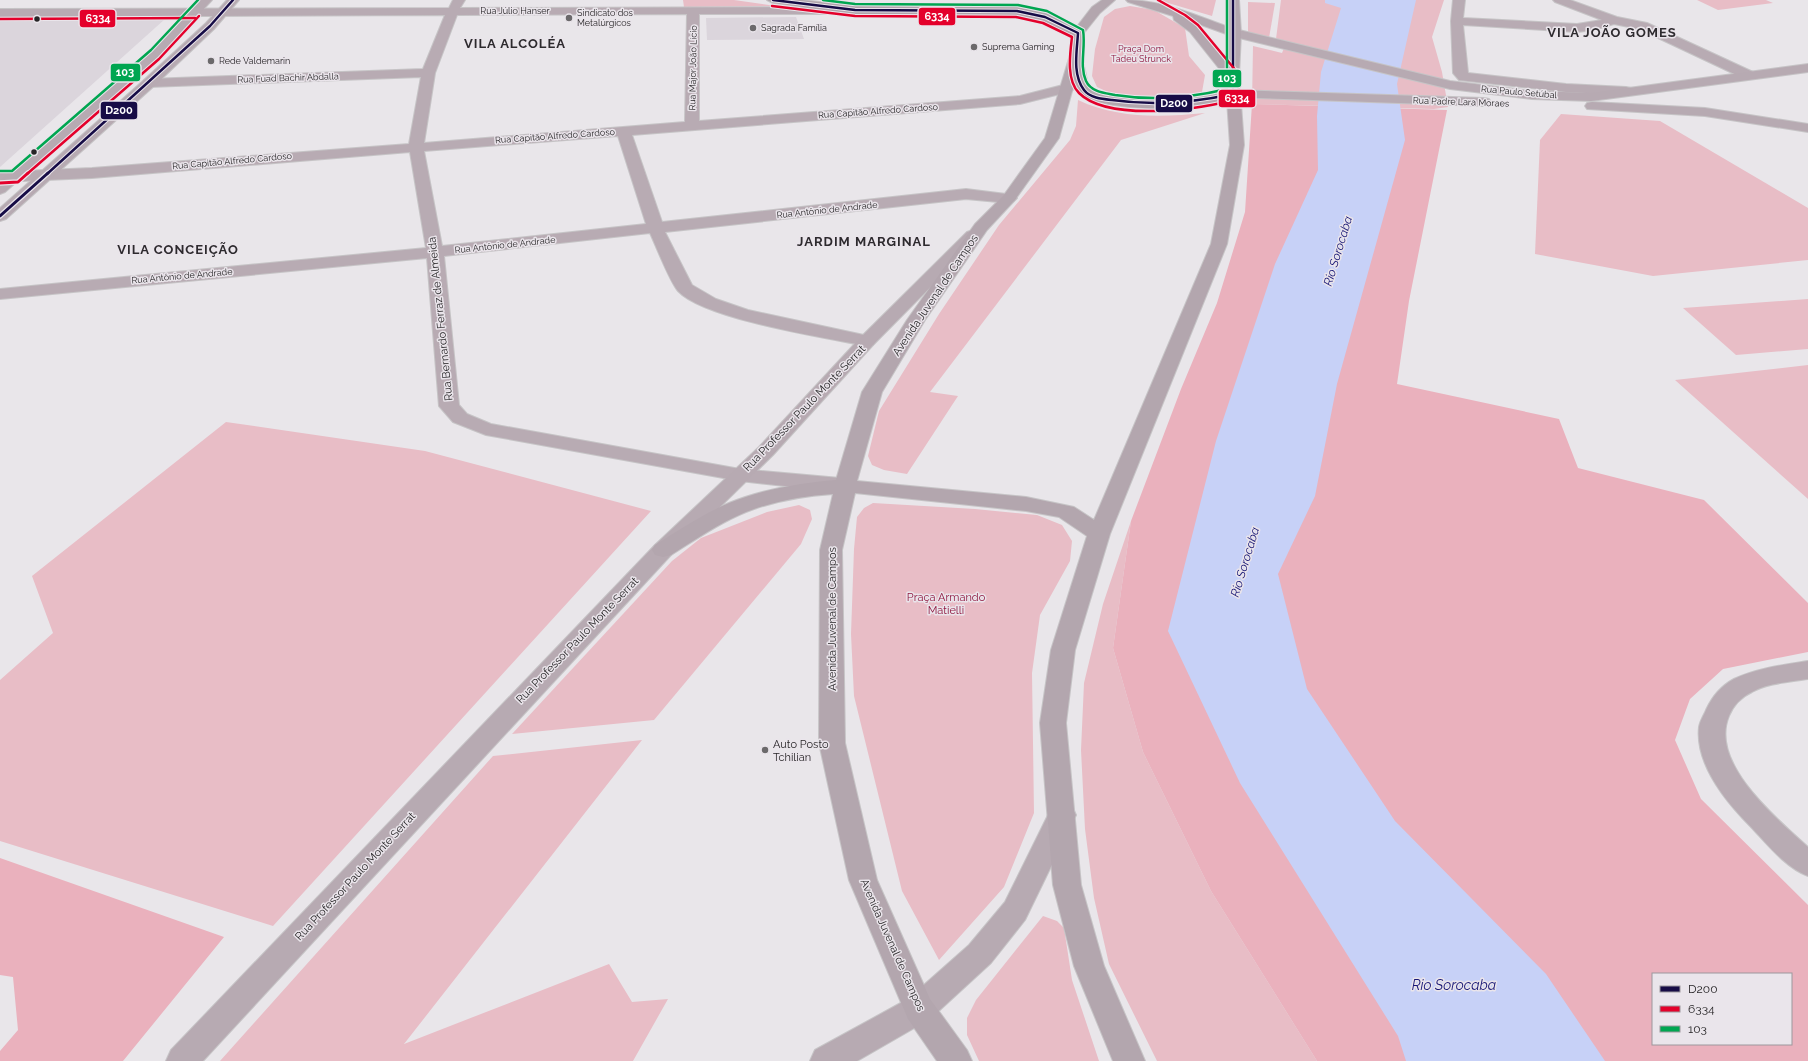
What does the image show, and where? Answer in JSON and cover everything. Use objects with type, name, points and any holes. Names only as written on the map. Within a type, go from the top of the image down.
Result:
[{"type":"highway","points":[[1109,0],[1096,10],[1078,33],[1076,54],[1079,79],[1084,89],[1098,98],[1138,106],[1166,107],[1201,102],[1233,85]]},
{"type":"highway","points":[[1132,0],[1157,6],[1234,33]]},
{"type":"highway","points":[[1129,1061],[1089,966],[1067,884],[1053,723],[1063,650],[1100,534],[1219,244],[1228,207],[1237,145],[1233,85],[1233,0]]},
{"type":"highway","points":[[1157,6],[1182,20],[1194,29],[1233,85]]},
{"type":"highway","name":"Avenida Juvenal de Campos","points":[[956,1061],[919,1009],[863,880],[832,743],[831,550],[845,486],[872,392],[916,320],[981,228],[1009,198],[1052,138],[1076,54]]},
{"type":"highway","points":[[663,550],[725,513],[756,502],[819,488],[845,486],[1040,507],[1066,512],[1100,534]]},
{"type":"main road","points":[[0,189],[7,177],[155,54],[206,0]]},
{"type":"main road","points":[[0,216],[42,176],[149,83],[223,12],[233,0]]},
{"type":"main road","points":[[774,0],[855,10],[1017,11],[1045,18],[1078,33]]},
{"type":"main road","name":"Rua Paulo Setúbal","points":[[1234,33],[1450,85],[1539,95],[1591,97],[1626,91],[1808,68]]},
{"type":"main road","name":"Rua Padre Lara Moraes","points":[[1233,85],[1285,96],[1654,108],[1705,112],[1808,128]]},
{"type":"main road","points":[[1670,86],[1667,93],[1673,100],[1690,108],[1705,112]]},
{"type":"main road","name":"Rua Professor Paulo Monte Serrat","points":[[182,1061],[663,550],[766,451],[867,342],[981,228]]},
{"type":"main road","points":[[826,1061],[919,1009],[980,954],[1015,911],[1062,815]]},
{"type":"street","points":[[1459,0],[1457,21],[1460,72],[1464,77],[1566,88],[1626,91]]},
{"type":"street","points":[[1559,0],[1614,20],[1643,26],[1748,75]]},
{"type":"street","name":"Rua Júlio Hanser","points":[[0,13],[223,12],[455,6],[693,11],[855,10]]},
{"type":"street","name":"Rua Bernardo Ferraz de Almeida","points":[[455,6],[428,73],[416,146],[435,252],[449,406],[460,418],[486,429],[740,475],[845,486]]},
{"type":"street","name":"Rua Major João Lício","points":[[692,125],[693,11]]},
{"type":"street","points":[[1457,21],[1577,28],[1594,26],[1614,20]]},
{"type":"street","name":"Rua Fuad Bachir Abdalla","points":[[149,83],[428,73]]},
{"type":"street","name":"Rua Capitão Alfredo Cardoso","points":[[7,177],[42,176],[1020,100],[1066,91]]},
{"type":"street","points":[[623,130],[656,229],[685,288],[710,303],[743,314],[867,342]]},
{"type":"street","name":"Rua Antônio de Andrade","points":[[0,294],[435,252],[966,194],[1009,198]]},
{"type":"street","points":[[1808,670],[1746,683],[1728,696],[1717,711],[1711,729],[1714,749],[1727,781],[1750,809],[1808,864]]},
{"type":"shaded area","name":"Sagrada Família","points":[[796,17],[804,39],[707,40],[706,18]]},
{"type":"shaded area","points":[[0,19],[165,19],[0,167]]},
{"type":"shaded area","points":[[1252,104],[1447,110],[1409,301],[1397,384],[1559,419],[1578,468],[1704,500],[1808,603],[1808,652],[1723,669],[1690,699],[1675,740],[1701,799],[1808,905],[1808,1061],[1317,1061],[1211,891],[1143,752],[1113,648],[1131,521],[1181,389],[1217,303],[1245,212]]},
{"type":"shaded area","points":[[0,858],[224,937],[123,1061],[0,1061],[0,1051],[18,1030],[13,977],[0,975]]},
{"type":"green space","points":[[683,0],[734,0],[776,6],[684,7]]},
{"type":"green space","points":[[1158,0],[1216,0],[1212,16]]},
{"type":"green space","points":[[1281,0],[1444,0],[1432,37],[1442,72],[1448,107],[1434,109],[1252,104],[1253,46],[1282,53],[1287,41],[1276,39]]},
{"type":"green space","points":[[1697,0],[1766,0],[1773,3],[1718,10]]},
{"type":"green space","points":[[1248,2],[1275,3],[1269,38],[1248,32]]},
{"type":"green space","name":"Praça Dom Tadeu Strunck","points":[[1130,6],[1154,10],[1185,28],[1189,56],[1205,75],[1202,92],[1176,99],[1149,101],[1123,96],[1097,87],[1092,76],[1095,49],[1104,17],[1115,9]]},
{"type":"green space","points":[[1078,100],[1109,111],[1124,114],[1156,116],[1205,113],[1121,140],[930,392],[958,396],[907,474],[884,470],[872,465],[868,456],[879,411],[939,314],[999,225],[1070,140],[1076,126]]},
{"type":"green space","points":[[1561,114],[1660,121],[1808,208],[1808,260],[1653,276],[1535,254],[1540,140]]},
{"type":"green space","points":[[1808,299],[1808,349],[1736,355],[1683,308]]},
{"type":"green space","points":[[1808,365],[1808,499],[1675,380]]},
{"type":"green space","points":[[226,422],[425,451],[651,511],[273,926],[0,841],[0,680],[53,633],[32,576]]},
{"type":"green space","name":"Praça Armando Matielli","points":[[873,503],[975,509],[1037,515],[1062,525],[1072,541],[1070,561],[1040,615],[1032,673],[1034,813],[1004,887],[939,960],[902,891],[854,696],[851,634],[854,549],[857,517],[864,508]]},
{"type":"green space","points":[[799,505],[810,510],[812,519],[801,544],[654,720],[512,734],[672,561],[701,538],[767,512]]},
{"type":"green space","points":[[1131,521],[1113,648],[1143,752],[1211,891],[1317,1061],[1157,1061],[1109,964],[1094,898],[1085,829],[1081,750],[1084,683],[1103,604]]},
{"type":"green space","points":[[642,740],[404,1044],[609,964],[632,1002],[668,999],[633,1061],[220,1061],[493,756]]},
{"type":"green space","points":[[1043,916],[1057,921],[1064,928],[1072,980],[1099,1061],[979,1061],[967,1035],[967,1018],[976,1000]]},
{"type":"water","name":"Rio Sorocaba","points":[[1325,0],[1416,0],[1397,84],[1405,140],[1337,384],[1315,496],[1278,574],[1307,689],[1395,821],[1546,974],[1605,1061],[1406,1061],[1398,1036],[1240,783],[1168,631],[1216,441],[1275,264],[1318,170],[1317,116],[1321,72],[1341,8],[1325,3]]},
{"type":"transit line","name":"103","points":[[0,171],[12,171],[151,50],[198,0]]},
{"type":"transit line","name":"D200","points":[[0,216],[149,83],[210,26],[233,0]]},
{"type":"transit line","name":"D200","points":[[773,0],[855,10],[1017,11],[1045,17],[1078,33],[1076,63],[1078,78],[1084,90],[1093,96],[1105,99],[1143,104],[1173,104],[1233,94],[1233,0]]},
{"type":"transit line","name":"103","points":[[823,0],[855,4],[1018,5],[1047,11],[1083,30],[1083,69],[1086,81],[1090,87],[1105,93],[1156,99],[1184,97],[1227,89],[1227,0]]},
{"type":"transit line","name":"6334","points":[[772,6],[855,16],[1016,17],[1043,23],[1072,37],[1070,66],[1075,87],[1079,93],[1091,102],[1109,107],[1155,111],[1203,107],[1237,99],[1239,94],[1237,72],[1198,25],[1185,15],[1158,0]]},
{"type":"transit line","name":"6334","points":[[0,183],[18,182],[159,59],[199,16]]},
{"type":"transit line","name":"6334","points":[[0,19],[195,18]]},
{"type":"place","name":"Sindicato dos Metalúrgicos","points":[[569,18]]},
{"type":"place","name":"Sagrada Família","points":[[753,28]]},
{"type":"place","name":"Suprema Gaming","points":[[974,47]]},
{"type":"place","name":"Rede Valdemarin","points":[[211,61]]},
{"type":"place","name":"Auto Posto Tchilian","points":[[765,750]]},
{"type":"district","name":"VILA JOÃO GOMES","points":[[1612,32]]},
{"type":"district","name":"VILA ALCOLÉA","points":[[515,43]]},
{"type":"district","name":"JARDIM MARGINAL","points":[[864,241]]},
{"type":"district","name":"VILA CONCEIÇÃO","points":[[178,249]]}]
